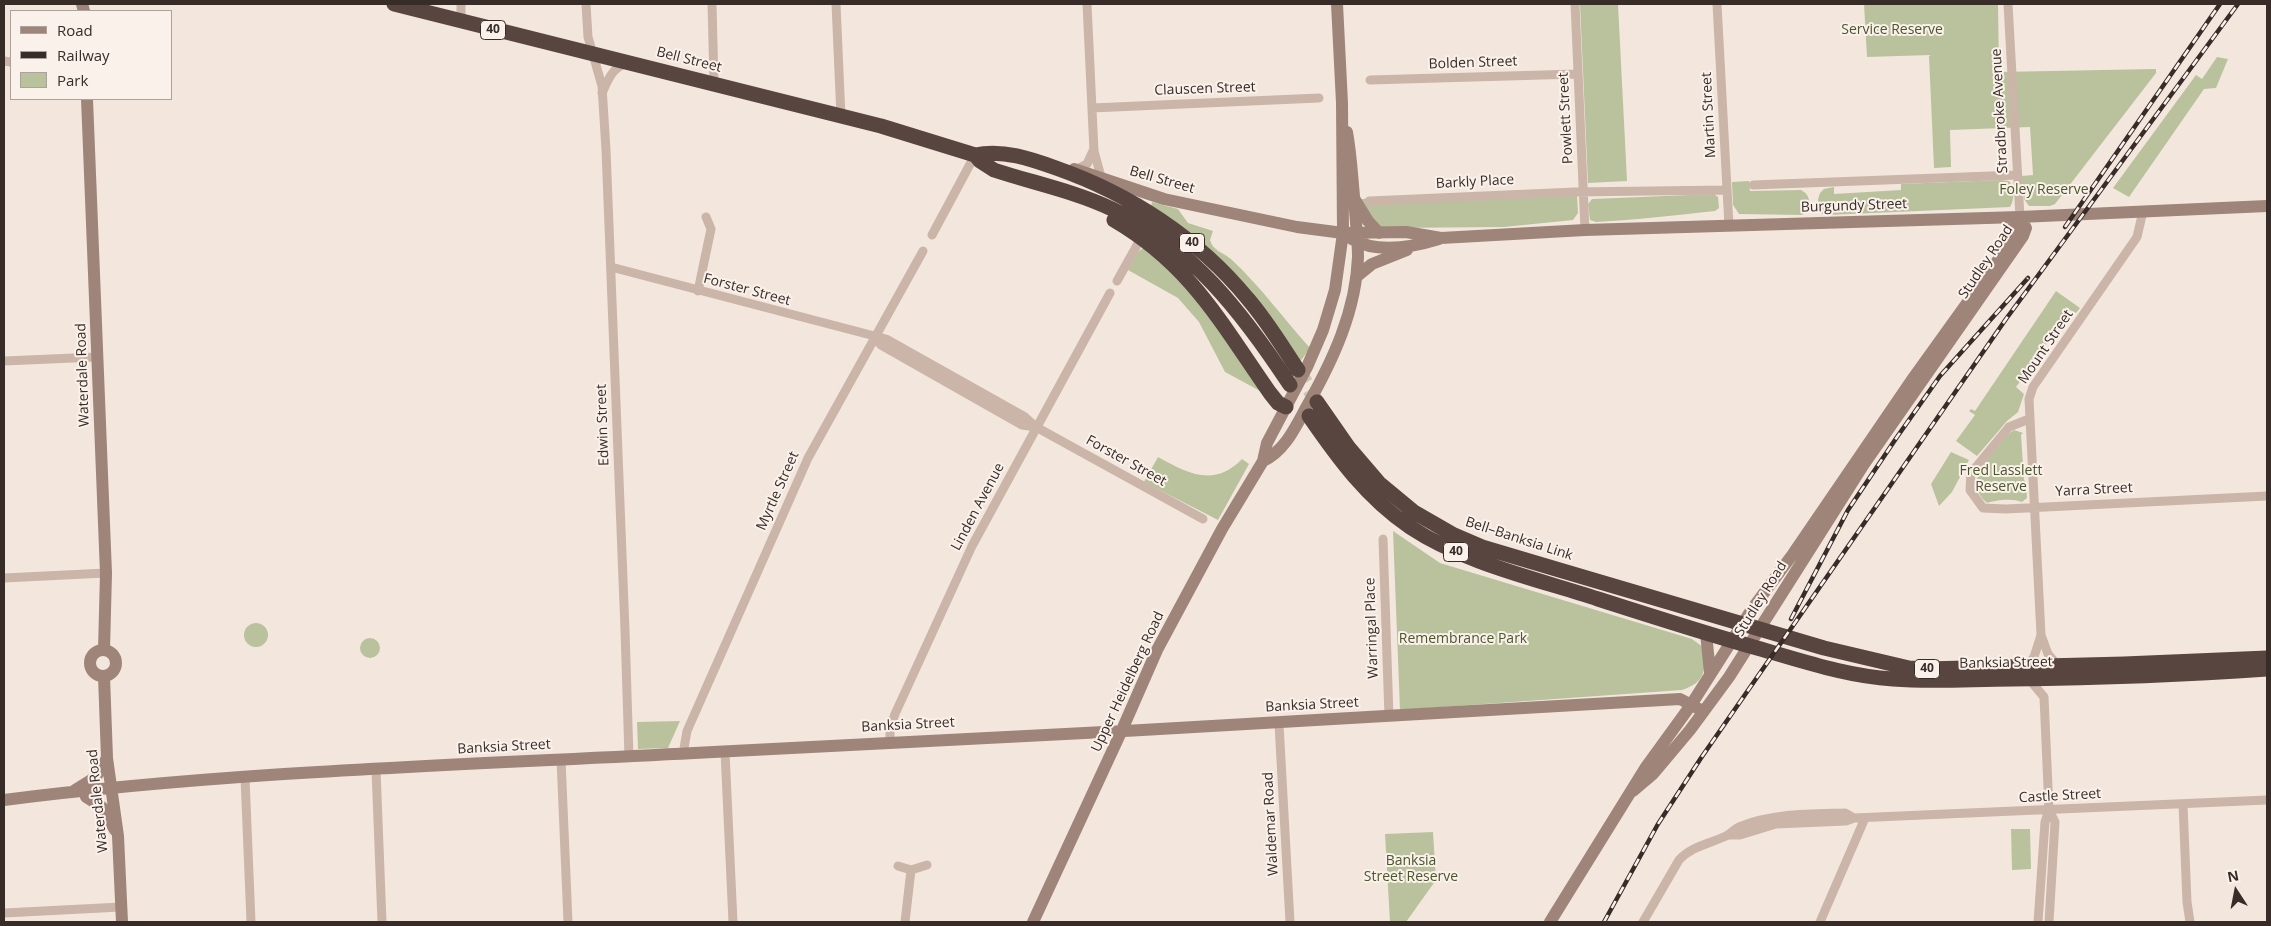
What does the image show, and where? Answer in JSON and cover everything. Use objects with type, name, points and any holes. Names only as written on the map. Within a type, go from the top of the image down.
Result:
[{"type":"highway","name":"Bell Street","points":[[394,4],[881,126],[975,154],[1000,153],[1047,165]]},
{"type":"highway","name":"Bell Street","points":[[975,154],[980,161],[994,170],[1070,193]]},
{"type":"highway","name":"40","points":[[1047,165],[1082,178],[1127,199],[1186,238],[1227,275],[1248,298],[1303,369]]},
{"type":"highway","name":"40","points":[[1070,193],[1126,216],[1179,252],[1202,272],[1242,316],[1290,385]]},
{"type":"highway","points":[[1070,193],[1122,225],[1169,260],[1198,290],[1216,313],[1278,403],[1288,406]]},
{"type":"highway","name":"40","points":[[1309,410],[1343,465],[1363,488],[1398,518],[1431,540],[1481,561],[1754,647]]},
{"type":"highway","name":"Bell–Banksia Link","points":[[1309,410],[1349,448],[1379,483],[1414,512],[1440,528],[1497,551],[1755,628]]},
{"type":"highway","name":"Banksia Street","points":[[1755,628],[1909,668],[2027,673]]},
{"type":"highway","name":"Banksia Street","points":[[1754,647],[1840,672],[1894,679],[2058,672],[2267,669]]},
{"type":"highway","name":"Banksia Street","points":[[2058,672],[2267,658]]},
{"type":"street","points":[[460,4],[461,22]]},
{"type":"street","name":"Edwin Street","points":[[586,4],[588,37],[602,93],[611,267],[628,757]]},
{"type":"street","points":[[712,4],[714,83]]},
{"type":"street","points":[[836,4],[841,117]]},
{"type":"street","points":[[1087,4],[1094,151],[1101,177]]},
{"type":"street","name":"Upper Heidelberg Road","points":[[1033,922],[1122,730],[1156,650],[1222,529],[1263,461],[1265,448],[1270,436],[1288,406],[1303,369],[1323,330],[1331,303],[1343,233],[1342,103],[1338,4]]},
{"type":"street","name":"Powlett Street","points":[[1575,4],[1585,230]]},
{"type":"street","name":"Martin Street","points":[[1717,4],[1729,226]]},
{"type":"street","name":"Stradbroke Avenue","points":[[2008,4],[2020,217]]},
{"type":"street","points":[[602,93],[613,72],[622,64],[631,63]]},
{"type":"street","name":"Bolden Street","points":[[1370,80],[1577,74]]},
{"type":"street","name":"Clauscen Street","points":[[1092,108],[1319,98]]},
{"type":"street","name":"Waterdale Road","points":[[87,100],[106,573],[104,650]]},
{"type":"street","name":"Upper Heidelberg Road","points":[[1263,461],[1273,456],[1289,438],[1309,410],[1344,329],[1356,277],[1357,238],[1351,154],[1342,103]]},
{"type":"street","points":[[1077,169],[1087,164],[1094,151]]},
{"type":"street","points":[[932,235],[975,154]]},
{"type":"street","name":"Bell Street","points":[[1047,165],[1077,169],[1172,201],[1310,229],[1343,233]]},
{"type":"street","name":"Burgundy Street","points":[[1752,186],[2017,175]]},
{"type":"street","points":[[1583,193],[1726,190]]},
{"type":"street","name":"Barkly Place","points":[[1369,201],[1583,193]]},
{"type":"street","points":[[1354,198],[1378,233]]},
{"type":"street","name":"Burgundy Street","points":[[1357,238],[1378,233],[1406,232],[1441,238],[1585,230],[2020,217],[2267,206]]},
{"type":"street","points":[[1310,229],[1333,220],[1343,211]]},
{"type":"street","name":"Mount Street","points":[[2027,673],[2040,635],[2028,401],[2033,387],[2137,237],[2143,211]]},
{"type":"street","points":[[698,291],[711,229],[706,217]]},
{"type":"street","name":"Studley Road","points":[[1633,791],[1652,774],[1690,730],[1754,647],[1755,628],[1780,584],[2006,249],[2012,238],[2014,224],[2020,217],[2026,228],[2022,238],[1864,464],[1794,573],[1780,584]]},
{"type":"street","name":"Burgundy Street","points":[[1343,233],[1376,248],[1421,244],[1441,238]]},
{"type":"street","points":[[1117,281],[1141,238]]},
{"type":"street","points":[[1356,277],[1372,264],[1421,244]]},
{"type":"street","name":"Myrtle Street","points":[[683,754],[687,731],[808,458],[923,251]]},
{"type":"street","name":"Forster Street","points":[[611,267],[875,338],[881,345],[1022,425],[1036,427],[1203,519]]},
{"type":"street","name":"Linden Avenue","points":[[890,743],[890,728],[895,714],[972,546],[1110,293]]},
{"type":"street","points":[[4,361],[97,358]]},
{"type":"street","points":[[1288,406],[1309,410]]},
{"type":"street","name":"Yarra Street","points":[[2029,419],[2009,427],[1971,472],[1970,490],[1980,506],[1991,509],[2034,508],[2267,496]]},
{"type":"street","points":[[1270,436],[1282,434],[1289,438]]},
{"type":"street","name":"Warringal Place","points":[[1384,539],[1389,717]]},
{"type":"street","points":[[4,578],[106,573]]},
{"type":"street","name":"Studley Road","points":[[1550,922],[1633,791],[1646,767],[1710,673],[1733,641],[1755,628]]},
{"type":"street","points":[[1706,633],[1710,673]]},
{"type":"street","name":"Mount Street","points":[[2040,635],[2058,672]]},
{"type":"street","points":[[104,650],[114,657],[115,665],[111,672],[104,676],[96,674],[90,663],[96,652],[104,650]]},
{"type":"street","points":[[2048,922],[2055,822],[2050,810],[2044,697],[2058,672]]},
{"type":"street","points":[[2027,673],[2044,697]]},
{"type":"street","name":"Waterdale Road","points":[[104,676],[106,758],[112,787],[118,836],[122,922]]},
{"type":"street","name":"Banksia Street","points":[[4,800],[112,787],[376,770],[1122,730],[1278,724],[1680,699],[1703,711]]},
{"type":"street","name":"Waldemar Road","points":[[1278,724],[1290,922]]},
{"type":"street","points":[[725,752],[733,922]]},
{"type":"street","points":[[73,791],[96,777],[106,758]]},
{"type":"street","points":[[561,760],[568,922]]},
{"type":"street","points":[[376,770],[382,922]]},
{"type":"street","points":[[245,778],[251,922]]},
{"type":"street","name":"Banksia Street","points":[[4,807],[86,797],[112,787]]},
{"type":"street","points":[[86,797],[102,807],[118,836]]},
{"type":"street","name":"Castle Street","points":[[1643,922],[1679,860],[1685,854],[1728,835],[1737,828],[1776,816],[1846,813],[1854,818],[1865,818],[2267,800]]},
{"type":"street","points":[[2182,804],[2186,902],[2190,922]]},
{"type":"street","points":[[2038,922],[2045,822],[2050,810]]},
{"type":"street","points":[[1820,922],[1865,818]]},
{"type":"street","points":[[898,866],[911,870],[926,865]]},
{"type":"street","points":[[905,922],[911,870]]},
{"type":"street","points":[[4,913],[121,906]]},
{"type":"green space","points":[[1580,4],[1618,4],[1627,181],[1588,183]]},
{"type":"green space","points":[[1864,4],[1998,4],[1999,72],[2156,69],[2156,73],[2055,204],[2050,206],[2029,206],[2024,199],[2021,176],[2033,175],[2030,127],[1950,130],[1951,167],[1934,168],[1929,56],[1931,55],[1867,57]]},
{"type":"green space","points":[[2217,57],[2228,59],[2216,88],[2204,89],[2129,197],[2113,188],[2196,75],[2202,79]]},
{"type":"green space","points":[[1749,181],[1750,191],[1801,190],[1809,198],[1808,210],[1802,215],[1739,214],[1733,205],[1732,182]]},
{"type":"green space","points":[[2009,181],[2012,187],[2013,197],[2010,207],[1827,215],[1820,213],[1818,199],[1824,189],[1834,187],[1834,194],[1901,190],[1901,184]]},
{"type":"green space","points":[[1714,194],[1718,197],[1719,208],[1715,211],[1611,221],[1596,222],[1590,220],[1588,204],[1592,199]]},
{"type":"green space","points":[[1577,195],[1578,213],[1573,220],[1504,227],[1384,228],[1376,225],[1360,199]]},
{"type":"green space","points":[[1152,202],[1178,209],[1188,223],[1213,231],[1210,240],[1213,247],[1232,260],[1242,270],[1310,348],[1300,362],[1151,206]]},
{"type":"green space","points":[[1143,248],[1178,272],[1262,392],[1225,372],[1199,322],[1178,298],[1128,270],[1138,252]]},
{"type":"green space","points":[[2056,291],[2080,308],[2076,313],[2070,310],[2016,387],[2024,394],[2018,412],[2007,421],[1977,456],[1956,441],[1975,415],[1969,411],[1971,409],[1975,411]]},
{"type":"green space","name":"Fred Lasslett Reserve","points":[[2014,430],[2023,433],[2021,435],[2027,498],[2022,502],[2004,500],[1987,503],[1977,489],[1979,474],[1987,460]]},
{"type":"green space","points":[[1951,452],[1969,460],[1952,492],[1939,506],[1931,484]]},
{"type":"green space","points":[[1158,457],[1179,468],[1200,475],[1221,473],[1232,468],[1242,459],[1249,464],[1218,520],[1144,482]]},
{"type":"green space","name":"Remembrance Park","points":[[1393,531],[1440,563],[1692,639],[1703,647],[1703,674],[1696,683],[1682,690],[1400,710]]},
{"type":"green space","points":[[256,623],[265,626],[268,635],[265,644],[256,647],[247,644],[244,635],[247,626]]},
{"type":"green space","points":[[370,638],[377,641],[380,648],[377,655],[370,658],[363,655],[360,648],[363,641]]},
{"type":"green space","points":[[680,721],[668,748],[638,749],[637,722]]},
{"type":"green space","points":[[2011,829],[2030,829],[2031,869],[2012,870]]},
{"type":"green space","name":"Banksia Street Reserve","points":[[1433,832],[1436,880],[1406,922],[1390,922],[1385,834]]},
{"type":"tunnel","points":[[1298,370],[1317,402]]},
{"type":"railway","points":[[2065,227],[2220,4]]},
{"type":"railway","points":[[1604,922],[1658,824],[1701,758],[2006,319],[2238,4]]},
{"type":"railway","points":[[1791,619],[1848,510],[1897,437],[1940,376],[2028,278]]},
{"type":"park label","name":"Service Reserve","points":[[1892,30]]},
{"type":"park label","name":"Foley Reserve","points":[[2044,190]]}]
